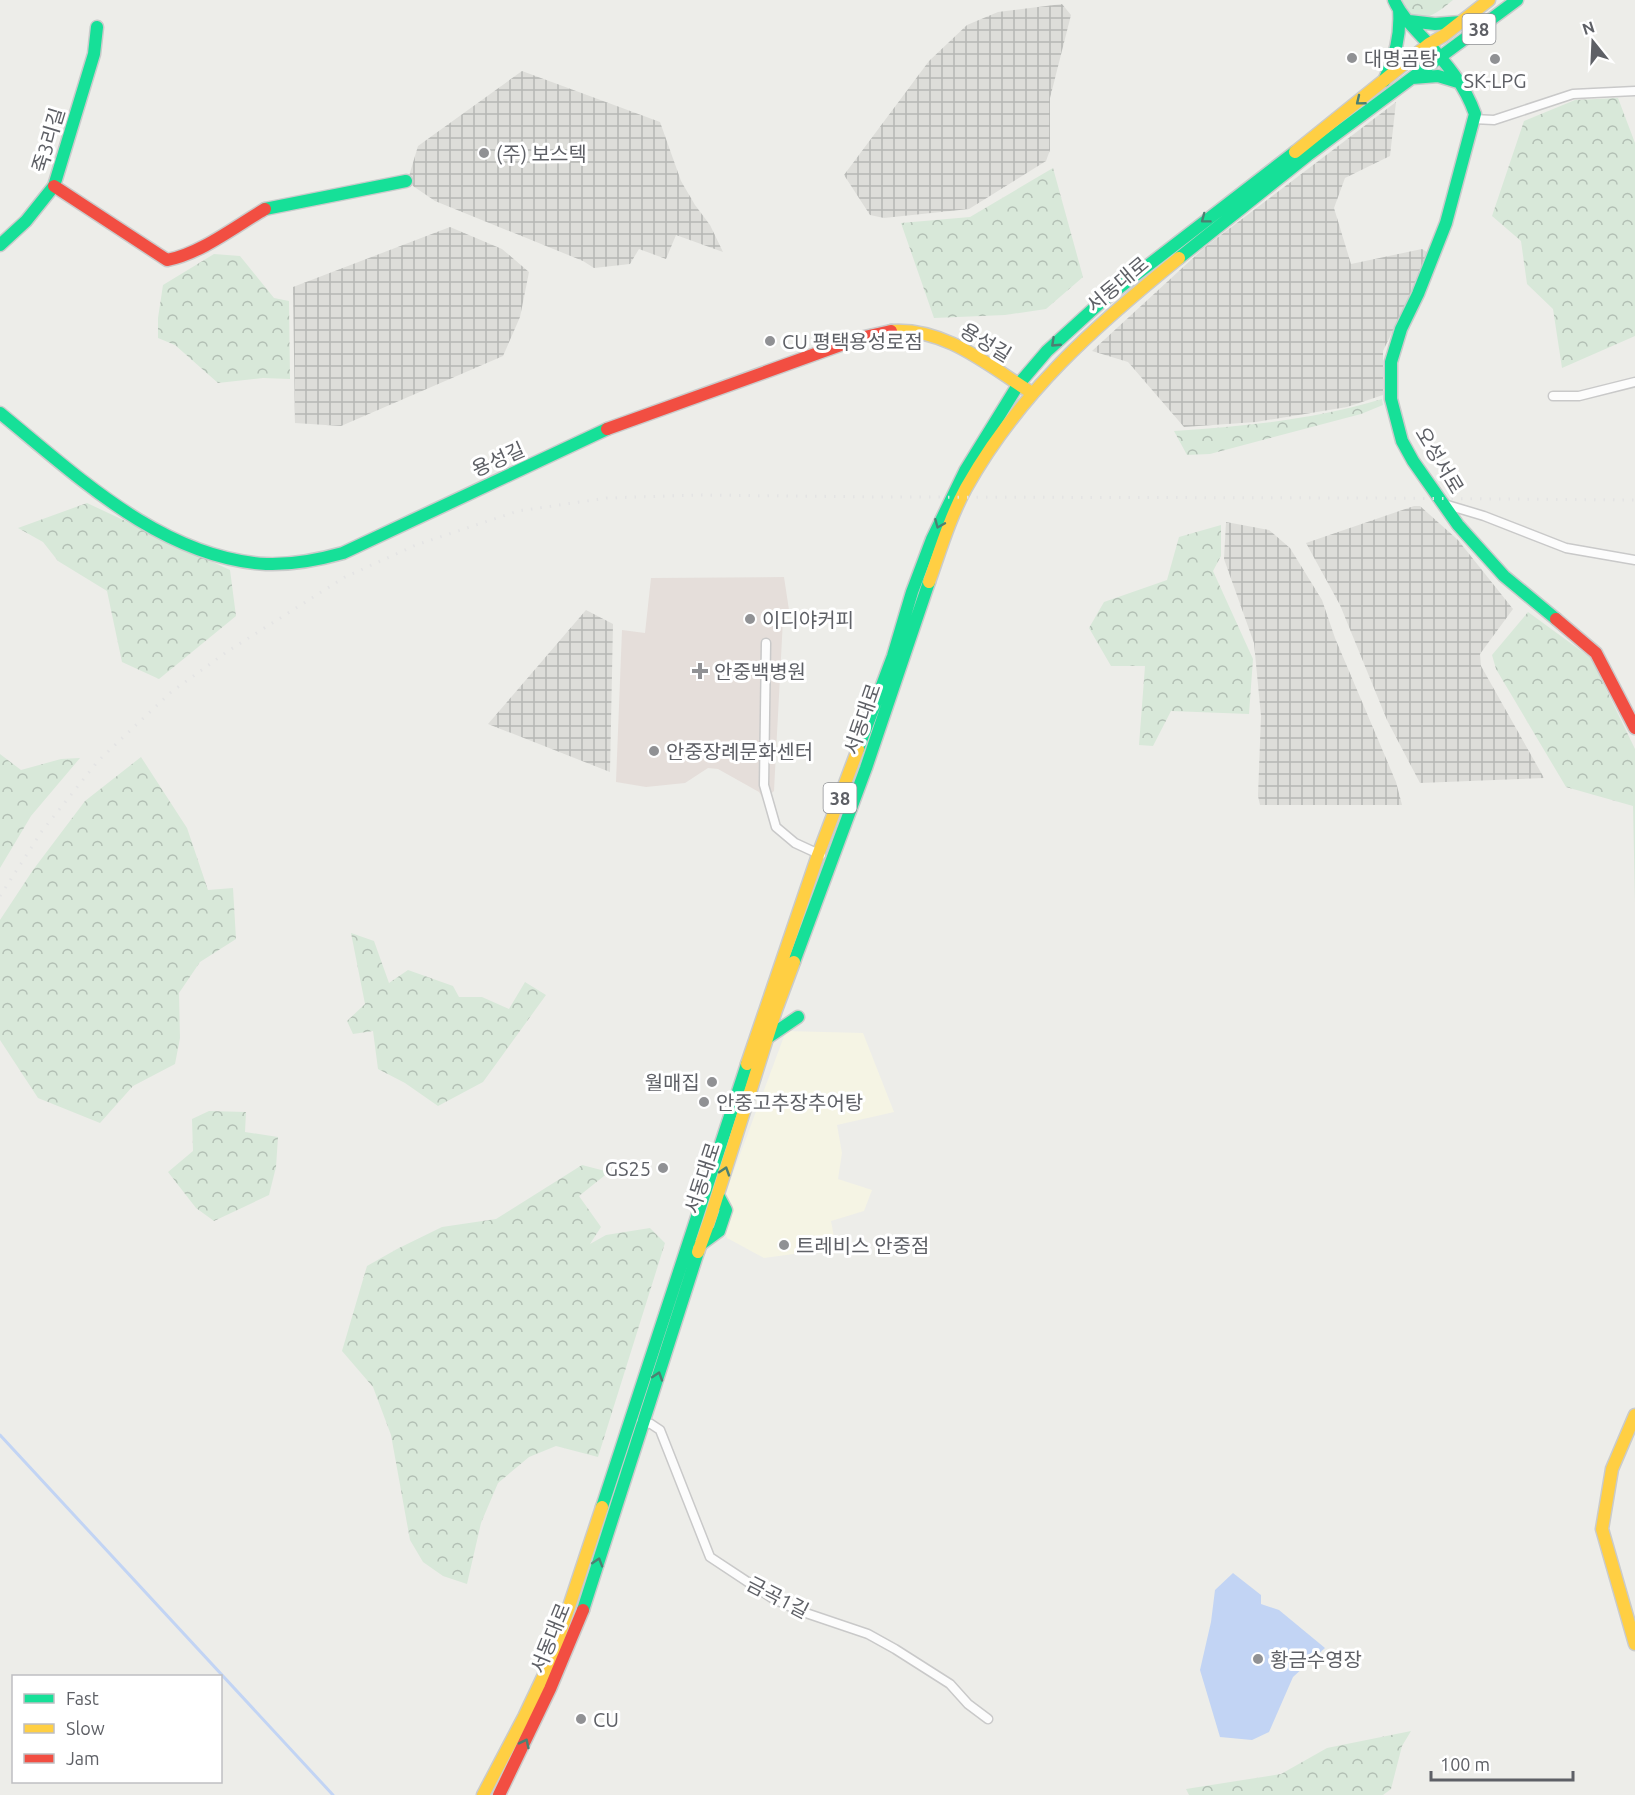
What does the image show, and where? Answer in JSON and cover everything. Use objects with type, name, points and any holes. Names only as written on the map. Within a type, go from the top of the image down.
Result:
[{"type":"main road","name":"서동대로","points":[[499,1795],[550,1689],[589,1594],[637,1421],[727,1121],[818,855],[892,656],[916,581],[945,509],[971,461],[1018,385],[1047,351],[1102,300],[1429,44],[1489,0]]},
{"type":"main road","name":"서동대로","points":[[483,1795],[552,1658],[592,1533],[637,1421],[718,1195],[767,1038],[812,917],[820,887],[863,779],[942,545],[965,490],[995,442],[1032,393],[1089,333],[1308,155],[1517,0]]},
{"type":"main road","points":[[1396,4],[1458,82],[1473,106],[1473,119]]},
{"type":"main road","points":[[1384,81],[1398,48],[1400,26],[1396,4]]},
{"type":"main road","points":[[1408,20],[1440,25],[1461,22]]},
{"type":"main road","name":"죽3리길","points":[[0,245],[26,221],[54,186],[94,54],[98,27]]},
{"type":"main road","points":[[1412,78],[1429,75],[1458,82]]},
{"type":"main road","name":"오성서로","points":[[1473,119],[1446,223],[1418,294],[1401,329],[1391,362],[1390,399],[1402,441],[1413,461],[1458,525],[1504,576],[1596,653],[1635,728]]},
{"type":"main road","points":[[54,186],[167,260],[178,258],[202,246],[265,209],[406,181]]},
{"type":"main road","name":"용성길","points":[[0,413],[93,487],[149,527],[214,555],[249,562],[279,564],[310,561],[343,553],[608,428],[860,338],[904,331],[945,340],[962,348],[1032,393]]},
{"type":"main road","points":[[767,1038],[798,1017]]},
{"type":"main road","points":[[1635,1415],[1611,1469],[1602,1529],[1635,1644]]},
{"type":"street","points":[[1473,119],[1494,120],[1573,94],[1635,91]]},
{"type":"street","points":[[1553,396],[1579,396],[1635,382]]},
{"type":"street","points":[[1444,504],[1484,516],[1566,548],[1635,560]]},
{"type":"street","points":[[766,643],[764,785],[776,827],[795,843],[818,855],[833,858]]},
{"type":"street","name":"금곡1길","points":[[637,1421],[651,1424],[660,1430],[710,1557],[772,1598],[797,1610],[868,1634],[895,1649],[950,1684],[968,1704],[988,1719]]},
{"type":"shaded area","points":[[1062,4],[1071,15],[1050,98],[1050,150],[1046,161],[969,209],[884,218],[870,215],[844,175],[929,61],[967,25],[998,12]]},
{"type":"shaded area","name":"(주) 보스텍","points":[[522,71],[660,122],[681,181],[710,225],[723,252],[676,235],[666,259],[639,249],[630,264],[594,268],[583,261],[435,201],[413,186],[409,176],[418,146]]},
{"type":"shaded area","points":[[1396,102],[1390,156],[1345,178],[1334,208],[1351,264],[1422,249],[1430,254],[1383,351],[1383,395],[1347,407],[1256,422],[1184,427],[1128,362],[1092,351],[1205,247]]},
{"type":"shaded area","points":[[450,227],[502,249],[529,272],[520,317],[503,356],[341,426],[295,423],[293,287]]},
{"type":"shaded area","points":[[1414,506],[1420,506],[1458,540],[1513,609],[1480,654],[1481,666],[1544,778],[1420,783],[1387,720],[1340,605],[1306,543]]},
{"type":"shaded area","points":[[1226,522],[1269,530],[1290,548],[1322,600],[1335,638],[1396,782],[1402,805],[1260,805],[1258,796],[1261,716],[1254,643],[1224,559]]},
{"type":"shaded area","name":"안중백병원","points":[[784,577],[789,610],[783,619],[774,791],[764,800],[759,792],[718,769],[708,768],[685,783],[646,787],[616,782],[622,630],[645,633],[651,578]]},
{"type":"shaded area","points":[[586,610],[613,624],[610,772],[488,724]]},
{"type":"shaded area","points":[[786,1031],[863,1033],[894,1112],[837,1125],[842,1153],[838,1179],[872,1190],[864,1211],[831,1221],[837,1253],[801,1253],[764,1258],[727,1238],[719,1211]]},
{"type":"green space","points":[[1400,0],[1453,0],[1432,15],[1418,18],[1406,10]]},
{"type":"green space","points":[[1618,98],[1635,143],[1635,336],[1562,368],[1553,309],[1527,284],[1521,241],[1492,216],[1524,121],[1575,100]]},
{"type":"green space","points":[[1053,168],[1083,277],[1046,309],[1005,315],[934,318],[901,223],[970,217]]},
{"type":"green space","points":[[214,254],[240,256],[274,298],[289,301],[290,379],[263,378],[218,383],[175,345],[158,338],[158,318],[163,285]]},
{"type":"green space","points":[[1382,399],[1383,405],[1361,414],[1210,454],[1187,455],[1174,431],[1305,417]]},
{"type":"green space","points":[[87,503],[230,570],[236,616],[159,679],[122,662],[107,591],[58,561],[43,542],[18,528]]},
{"type":"green space","points":[[1221,525],[1221,556],[1213,571],[1253,659],[1249,714],[1171,711],[1153,746],[1139,745],[1145,666],[1111,666],[1089,628],[1104,602],[1167,580],[1179,537]]},
{"type":"green space","points":[[1528,612],[1591,658],[1635,749],[1635,903],[1633,806],[1566,787],[1496,669],[1492,655]]},
{"type":"green space","points":[[0,754],[21,770],[61,759],[80,758],[31,816],[0,868]]},
{"type":"green space","points":[[141,757],[187,828],[208,890],[233,888],[236,939],[200,962],[179,993],[180,1038],[175,1064],[133,1086],[100,1123],[38,1098],[0,1040],[0,920],[33,870],[85,801]]},
{"type":"green space","points":[[351,933],[374,941],[389,983],[408,970],[453,986],[459,997],[482,997],[509,1009],[525,982],[546,995],[483,1082],[438,1106],[405,1083],[378,1069],[373,1031],[353,1034],[347,1021],[365,1004]]},
{"type":"green space","points":[[209,1111],[246,1112],[245,1132],[278,1137],[276,1167],[269,1195],[214,1221],[196,1208],[168,1172],[193,1151],[192,1119]]},
{"type":"green space","points":[[582,1165],[609,1172],[579,1196],[601,1227],[590,1244],[606,1235],[650,1228],[665,1243],[598,1457],[556,1446],[529,1457],[498,1483],[481,1523],[467,1584],[443,1576],[423,1562],[410,1540],[391,1435],[373,1387],[342,1351],[367,1266],[442,1227],[496,1219]]},
{"type":"green space","points":[[1411,1731],[1402,1746],[1391,1789],[1383,1795],[1189,1795],[1186,1789],[1281,1774],[1327,1748]]},
{"type":"water","name":"황금수영장","points":[[1233,1573],[1261,1595],[1261,1604],[1279,1610],[1325,1648],[1293,1677],[1269,1732],[1252,1740],[1220,1737],[1200,1670],[1211,1622],[1215,1590]]},
{"type":"waterway","points":[[0,1435],[333,1795]]},
{"type":"railway","points":[[0,896],[42,831],[98,761],[170,693],[228,651],[345,577],[416,545],[518,511],[607,498],[699,495],[1635,500]]},
{"type":"traffic: fast","points":[[1394,0],[1404,17],[1454,75],[1466,93],[1475,114],[1446,223],[1418,294],[1401,329],[1391,362],[1391,399],[1402,441],[1413,461],[1458,525],[1504,576],[1556,619]]},
{"type":"traffic: fast","points":[[1179,258],[1308,155],[1517,0]]},
{"type":"traffic: fast","points":[[1384,81],[1396,46],[1399,9]]},
{"type":"traffic: fast","points":[[1409,21],[1435,24],[1461,22]]},
{"type":"traffic: fast","points":[[0,245],[26,221],[54,186],[94,54],[97,27]]},
{"type":"traffic: fast","points":[[1412,78],[1438,76],[1458,82]]},
{"type":"traffic: fast","points":[[858,749],[893,656],[912,592],[932,539],[965,471],[1018,385],[1047,351],[1102,301],[1295,152]]},
{"type":"traffic: fast","points":[[265,209],[406,181]]},
{"type":"traffic: fast","points":[[0,413],[91,487],[156,530],[191,547],[228,558],[266,564],[305,562],[343,553],[607,429]]},
{"type":"traffic: fast","points":[[794,962],[866,768],[929,582]]},
{"type":"traffic: fast","points":[[767,1038],[798,1017]]},
{"type":"traffic: fast","points":[[602,1507],[747,1064]]},
{"type":"traffic: fast","points":[[700,1245],[719,1231],[726,1210],[718,1195]]},
{"type":"traffic: fast","points":[[583,1610],[698,1252]]},
{"type":"traffic: slow","points":[[1295,152],[1429,44],[1443,36],[1489,0]]},
{"type":"traffic: slow","points":[[929,582],[960,499],[987,454],[1010,422],[1061,363],[1118,309],[1179,258]]},
{"type":"traffic: slow","points":[[891,331],[911,331],[948,342],[983,360],[1032,393]]},
{"type":"traffic: slow","points":[[747,1064],[818,855],[858,749]]},
{"type":"traffic: slow","points":[[698,1252],[776,1010],[794,962]]},
{"type":"traffic: slow","points":[[1635,1415],[1612,1469],[1602,1529],[1635,1644]]},
{"type":"traffic: slow","points":[[483,1795],[552,1658],[602,1507]]},
{"type":"traffic: jam","points":[[54,186],[167,260],[205,246],[265,209]]},
{"type":"traffic: jam","points":[[607,429],[860,338],[891,331]]},
{"type":"traffic: jam","points":[[1556,619],[1596,653],[1635,728]]},
{"type":"traffic: jam","points":[[499,1795],[550,1689],[583,1610]]},
{"type":"place","name":"대명곰탕","points":[[1352,58]]},
{"type":"place","name":"SK-LPG","points":[[1495,59]]},
{"type":"place","name":"(주) 보스텍","points":[[484,153]]},
{"type":"place","name":"CU 평택용성로점","points":[[770,341]]},
{"type":"place","name":"이디야커피","points":[[750,619]]},
{"type":"place","name":"안중백병원","points":[[700,671]]},
{"type":"place","name":"안중장례문화센터","points":[[654,751]]},
{"type":"place","name":"월매집","points":[[712,1082]]},
{"type":"place","name":"안중고추장추어탕","points":[[704,1102]]},
{"type":"place","name":"GS25","points":[[663,1168]]},
{"type":"place","name":"트레비스 안중점","points":[[784,1245]]},
{"type":"place","name":"황금수영장","points":[[1258,1659]]},
{"type":"place","name":"CU","points":[[581,1719]]}]
